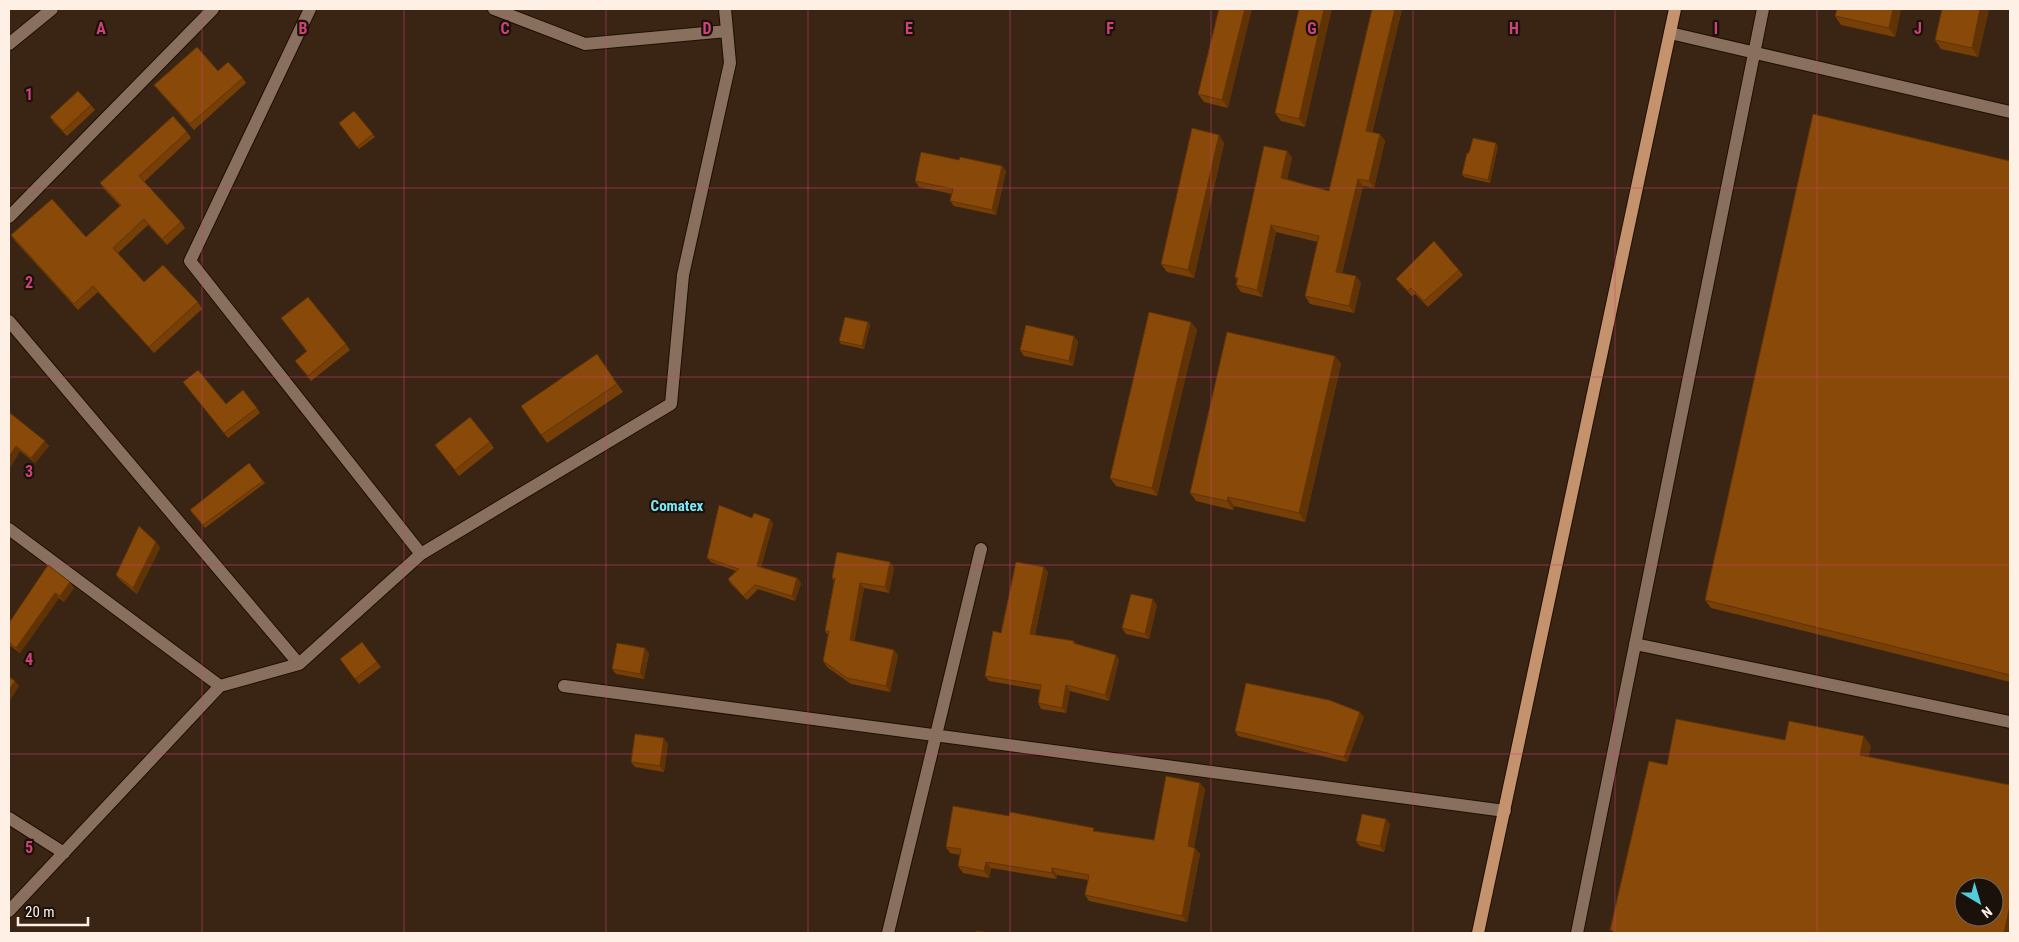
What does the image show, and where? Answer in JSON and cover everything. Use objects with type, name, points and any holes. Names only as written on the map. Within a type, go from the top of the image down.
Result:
[{"type":"main road","points":[[1478,933],[1675,9]]},
{"type":"street","points":[[9,44],[52,9]]},
{"type":"street","points":[[9,216],[213,9]]},
{"type":"street","points":[[310,9],[190,261],[421,554]]},
{"type":"street","points":[[494,9],[586,44],[727,31]]},
{"type":"street","points":[[9,911],[220,686],[299,664],[421,554],[671,404],[683,275],[730,63],[725,9]]},
{"type":"street","points":[[1578,933],[1763,9]]},
{"type":"street","points":[[1670,33],[2010,112]]},
{"type":"street","points":[[9,320],[299,664]]},
{"type":"street","points":[[9,529],[220,686]]},
{"type":"street","points":[[888,933],[981,549]]},
{"type":"street","points":[[1635,644],[2010,722]]},
{"type":"street","points":[[564,686],[1505,811]]},
{"type":"street","points":[[9,818],[64,853]]},
{"type":"building","points":[[1219,9],[1245,9],[1222,100],[1198,94]]},
{"type":"building","points":[[1299,9],[1324,9],[1299,119],[1275,113]]},
{"type":"building","points":[[1372,9],[1395,9],[1366,131],[1380,134],[1369,181],[1358,179],[1336,272],[1356,276],[1349,306],[1305,296],[1319,236],[1271,225],[1257,290],[1236,285],[1238,278],[1235,277],[1264,146],[1287,151],[1281,178],[1329,191]]},
{"type":"building","points":[[1837,9],[1893,9],[1889,28],[1835,16]]},
{"type":"building","points":[[1942,9],[1980,9],[1972,48],[1935,40]]},
{"type":"building","points":[[197,47],[218,71],[228,62],[243,78],[190,124],[154,85]]},
{"type":"building","points":[[78,91],[91,105],[63,131],[50,117]]},
{"type":"building","points":[[354,111],[373,134],[357,147],[339,123]]},
{"type":"building","points":[[1813,114],[2010,161],[2010,675],[1705,600]]},
{"type":"building","points":[[173,116],[187,132],[139,176],[181,222],[162,239],[144,219],[113,248],[144,282],[163,265],[198,302],[149,347],[93,286],[74,304],[11,235],[52,199],[86,237],[121,205],[100,183]]},
{"type":"building","points":[[1192,128],[1219,135],[1188,270],[1161,264]]},
{"type":"building","points":[[1473,138],[1496,143],[1488,180],[1462,174]]},
{"type":"building","points":[[921,152],[959,160],[960,157],[1002,166],[992,210],[950,201],[953,189],[915,181]]},
{"type":"building","points":[[1434,241],[1459,270],[1424,301],[1411,288],[1408,291],[1396,279]]},
{"type":"building","points":[[308,297],[346,344],[308,376],[295,361],[307,351],[281,318]]},
{"type":"building","points":[[1149,312],[1191,322],[1152,488],[1110,478]]},
{"type":"building","points":[[845,317],[868,322],[862,346],[839,341]]},
{"type":"building","points":[[1026,325],[1074,336],[1069,361],[1020,350]]},
{"type":"building","points":[[1227,332],[1335,356],[1299,513],[1228,497],[1227,501],[1190,493]]},
{"type":"building","points":[[597,354],[617,384],[541,435],[521,406]]},
{"type":"building","points":[[198,370],[226,404],[243,390],[257,408],[224,433],[183,382]]},
{"type":"building","points":[[10,413],[45,441],[31,458],[16,446],[9,457]]},
{"type":"building","points":[[470,417],[490,442],[455,470],[435,445]]},
{"type":"building","points":[[249,463],[263,481],[203,525],[190,510]]},
{"type":"building","points":[[719,505],[752,518],[754,513],[770,519],[757,566],[797,578],[792,596],[755,585],[743,596],[728,579],[739,569],[707,558]]},
{"type":"building","points":[[139,526],[156,542],[133,588],[116,575]]},
{"type":"building","points":[[837,552],[890,562],[885,587],[860,583],[850,640],[894,650],[886,686],[847,678],[823,661],[829,631],[825,631],[835,578],[832,578]]},
{"type":"building","points":[[1016,562],[1044,567],[1030,634],[1074,641],[1073,643],[1116,655],[1105,695],[1066,685],[1062,708],[1038,703],[1041,685],[985,676],[993,631],[1001,633]]},
{"type":"building","points":[[48,565],[70,582],[60,596],[55,593],[16,648],[9,642],[9,623]]},
{"type":"building","points":[[1131,594],[1153,599],[1145,634],[1122,628]]},
{"type":"building","points":[[362,642],[377,662],[355,679],[340,659]]},
{"type":"building","points":[[617,643],[645,648],[640,674],[612,669]]},
{"type":"building","points":[[9,677],[15,681],[9,690]]},
{"type":"building","points":[[1246,683],[1329,700],[1360,712],[1344,757],[1235,731]]},
{"type":"building","points":[[1676,719],[1785,740],[1789,721],[1864,736],[1860,755],[2010,785],[2010,906],[2004,933],[1612,933],[1613,931],[1610,930],[1649,761],[1667,765]]},
{"type":"building","points":[[635,734],[664,738],[660,766],[631,762]]},
{"type":"building","points":[[1166,776],[1200,783],[1188,846],[1195,848],[1182,916],[1085,895],[1089,875],[1052,868],[1052,873],[986,862],[984,871],[958,866],[961,849],[946,847],[953,806],[1009,816],[1010,812],[1094,828],[1093,831],[1154,840]]},
{"type":"building","points":[[1362,814],[1386,819],[1380,846],[1356,841]]},
{"type":"district","name":"Comatex","points":[[677,506]]}]
